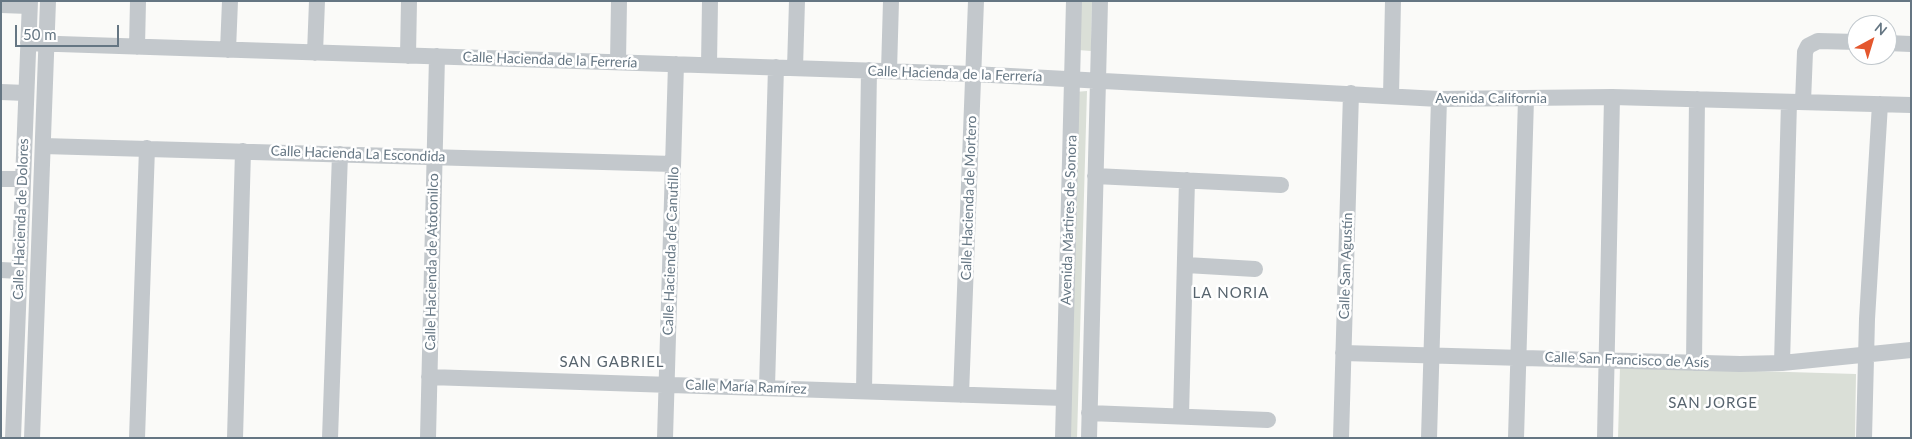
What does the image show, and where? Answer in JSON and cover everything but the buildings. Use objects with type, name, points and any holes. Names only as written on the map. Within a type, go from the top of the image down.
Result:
[{"type":"street","name":"Calle Hacienda de Dolores","points":[[32,438],[48,1]]},
{"type":"street","points":[[137,47],[138,1]]},
{"type":"street","points":[[228,50],[230,1]]},
{"type":"street","points":[[315,52],[316,1]]},
{"type":"street","points":[[408,56],[409,1]]},
{"type":"street","points":[[618,62],[619,1]]},
{"type":"street","points":[[709,65],[710,1]]},
{"type":"street","points":[[795,68],[797,1]]},
{"type":"street","points":[[889,71],[891,1]]},
{"type":"street","name":"Calle Hacienda de Mortero","points":[[961,395],[976,1]]},
{"type":"street","name":"Avenida Mártires de Sonora","points":[[1063,438],[1074,1]]},
{"type":"street","name":"Avenida Mártires de Sonora","points":[[1089,438],[1100,1]]},
{"type":"street","points":[[1391,96],[1393,1]]},
{"type":"street","name":"Calle Hacienda de Dolores","points":[[13,438],[8,360],[19,270],[29,4]]},
{"type":"street","points":[[1,5],[29,4]]},
{"type":"street","points":[[1782,363],[1796,102],[1805,52],[1808,46],[1818,41],[1847,42]]},
{"type":"street","name":"Calle Hacienda de la Ferrería","points":[[28,43],[869,70],[1072,79]]},
{"type":"street","points":[[1897,43],[1911,44]]},
{"type":"street","name":"Calle Hacienda de Atotonilco","points":[[428,438],[437,56]]},
{"type":"street","name":"Calle Hacienda de Canutillo","points":[[666,438],[676,64]]},
{"type":"street","points":[[767,387],[776,67]]},
{"type":"street","points":[[864,391],[869,70]]},
{"type":"street","name":"Avenida California","points":[[1072,79],[1439,99],[1612,97],[1911,105]]},
{"type":"street","points":[[1,92],[26,92]]},
{"type":"street","name":"Calle San Agustín","points":[[1341,438],[1351,93]]},
{"type":"street","points":[[1605,438],[1612,97]]},
{"type":"street","points":[[1430,438],[1439,99]]},
{"type":"street","points":[[1516,438],[1526,99]]},
{"type":"street","points":[[1694,363],[1697,99]]},
{"type":"street","points":[[1864,438],[1865,354],[1880,104]]},
{"type":"street","name":"Calle Hacienda La Escondida","points":[[43,146],[243,150],[673,164]]},
{"type":"street","points":[[136,438],[147,148]]},
{"type":"street","points":[[235,438],[243,150]]},
{"type":"street","points":[[330,438],[340,154]]},
{"type":"street","points":[[1095,176],[1281,185]]},
{"type":"street","points":[[1,178],[23,179]]},
{"type":"street","points":[[1180,416],[1186,265],[1187,180]]},
{"type":"street","points":[[1186,265],[1255,269]]},
{"type":"street","points":[[1,270],[19,270]]},
{"type":"street","name":"Calle San Francisco de Asís","points":[[1344,353],[1694,363],[1782,363],[1911,350]]},
{"type":"street","name":"Calle María Ramírez","points":[[429,377],[1064,398]]},
{"type":"street","points":[[1089,413],[1268,420]]},
{"type":"shaded area","points":[[1079,1],[1092,1],[1091,51],[1078,50]]},
{"type":"shaded area","points":[[1087,91],[1077,438],[1066,438],[1075,92]]},
{"type":"shaded area","points":[[1620,367],[1856,374],[1855,438],[1618,438]]},
{"type":"district","name":"LA NORIA","points":[[1231,293]]},
{"type":"district","name":"SAN GABRIEL","points":[[612,362]]},
{"type":"district","name":"SAN JORGE","points":[[1713,403]]}]
